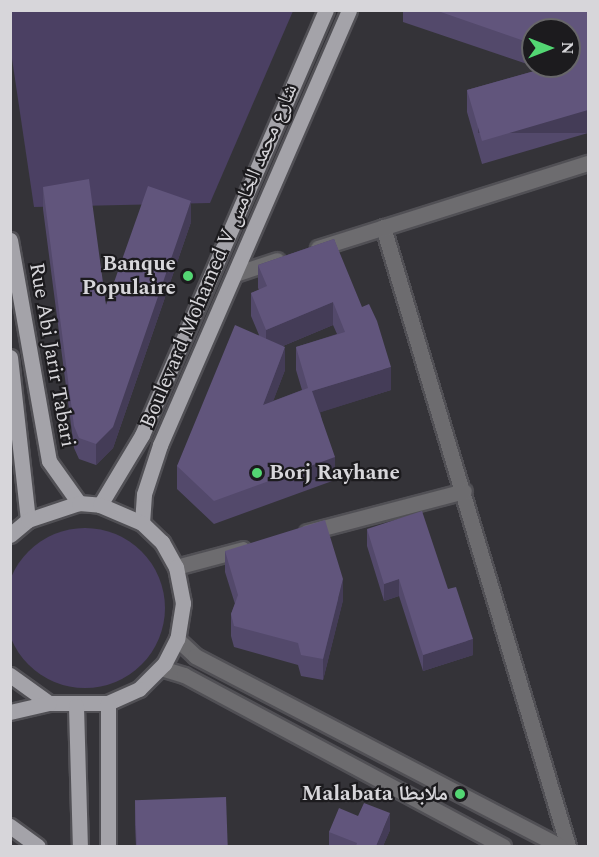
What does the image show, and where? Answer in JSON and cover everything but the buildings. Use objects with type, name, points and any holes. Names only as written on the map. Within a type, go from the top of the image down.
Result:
[{"type":"main road","name":"Boulevard Mohamed V شارع محمد الخامس","points":[[100,505],[142,435],[326,10]]},
{"type":"main road","name":"Boulevard Mohamed V شارع محمد الخامس","points":[[142,523],[144,494],[160,446],[349,10]]},
{"type":"main road","name":"Rue Abi Jarir Tabari","points":[[10,240],[49,461],[79,503]]},
{"type":"main road","name":"Rue Abi Jarir Tabari","points":[[10,357],[28,520]]},
{"type":"main road","points":[[10,535],[28,520],[79,503],[100,505],[142,523],[176,567],[183,603],[177,639],[160,668],[139,689],[108,703],[76,706],[49,702],[10,712]]},
{"type":"main road","points":[[10,675],[49,702]]},
{"type":"main road","points":[[108,703],[108,846]]},
{"type":"main road","points":[[76,706],[80,846]]},
{"type":"main road","points":[[10,826],[38,846]]},
{"type":"street","points":[[235,274],[588,164]]},
{"type":"street","points":[[383,227],[464,491],[568,846]]},
{"type":"street","points":[[291,536],[464,491]]},
{"type":"street","points":[[176,567],[256,545]]},
{"type":"street","points":[[177,639],[195,656],[560,846]]},
{"type":"street","points":[[160,668],[184,675],[503,846]]},
{"type":"shaded area","points":[[10,11],[293,11],[210,203],[34,207],[11,52]]},
{"type":"shaded area","points":[[85,528],[116,534],[141,552],[159,577],[165,608],[159,639],[141,664],[116,682],[85,688],[54,682],[29,664],[11,639],[5,608],[11,577],[29,552],[54,534]]},
{"type":"place","name":"Banque Populaire","points":[[188,276]]},
{"type":"place","name":"Borj Rayhane","points":[[257,473]]},
{"type":"place","name":"Malabata ملابطا","points":[[460,794]]}]
